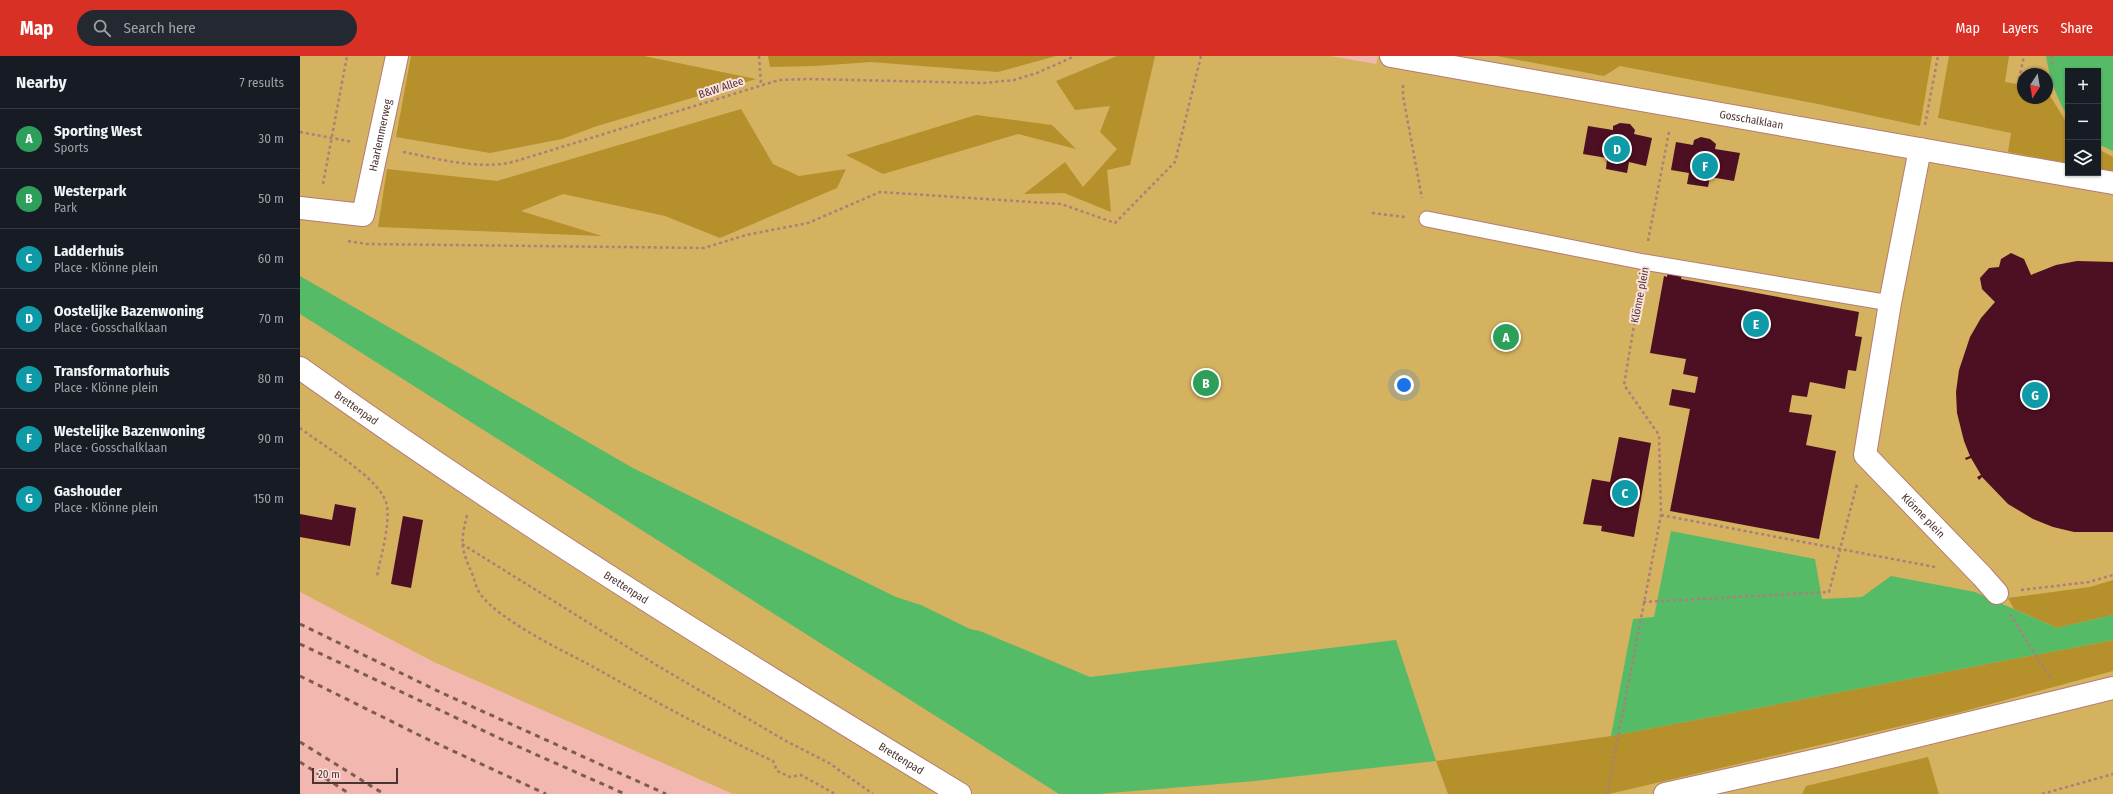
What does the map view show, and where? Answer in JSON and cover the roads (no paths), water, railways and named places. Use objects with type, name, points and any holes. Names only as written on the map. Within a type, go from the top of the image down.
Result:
[{"type":"street","name":"Haarlemmerweg","points":[[309,209],[363,215],[396,56]]},
{"type":"street","name":"Gosschalklaan","points":[[1397,57],[2113,183]]},
{"type":"street","points":[[1890,303],[1920,149]]},
{"type":"street","name":"Klönne plein","points":[[1890,303],[1865,455],[1997,593]]},
{"type":"street","name":"Brettenpad","points":[[300,368],[466,483],[701,634],[960,794]]},
{"type":"street","points":[[1665,794],[1835,756],[2113,688]]},
{"type":"lane","name":"Klönne plein","points":[[1427,219],[1644,262],[1890,303]]},
{"type":"railway","points":[[300,624],[442,693],[666,794]]},
{"type":"railway","points":[[300,644],[501,739],[625,794]]},
{"type":"railway","points":[[300,676],[425,738],[546,794]]},
{"type":"railway","points":[[300,742],[384,794]]},
{"type":"railway","points":[[300,762],[350,794]]},
{"type":"place","name":"Oostelijke Bazenwoning","points":[[1617,149]]},
{"type":"place","name":"Westelijke Bazenwoning","points":[[1705,166]]},
{"type":"place","name":"Transformatorhuis","points":[[1756,324]]},
{"type":"place","name":"Sporting West","points":[[1506,337]]},
{"type":"place","name":"Westerpark","points":[[1206,383]]},
{"type":"place","name":"Gashouder","points":[[2035,395]]},
{"type":"place","name":"Ladderhuis","points":[[1625,493]]}]
